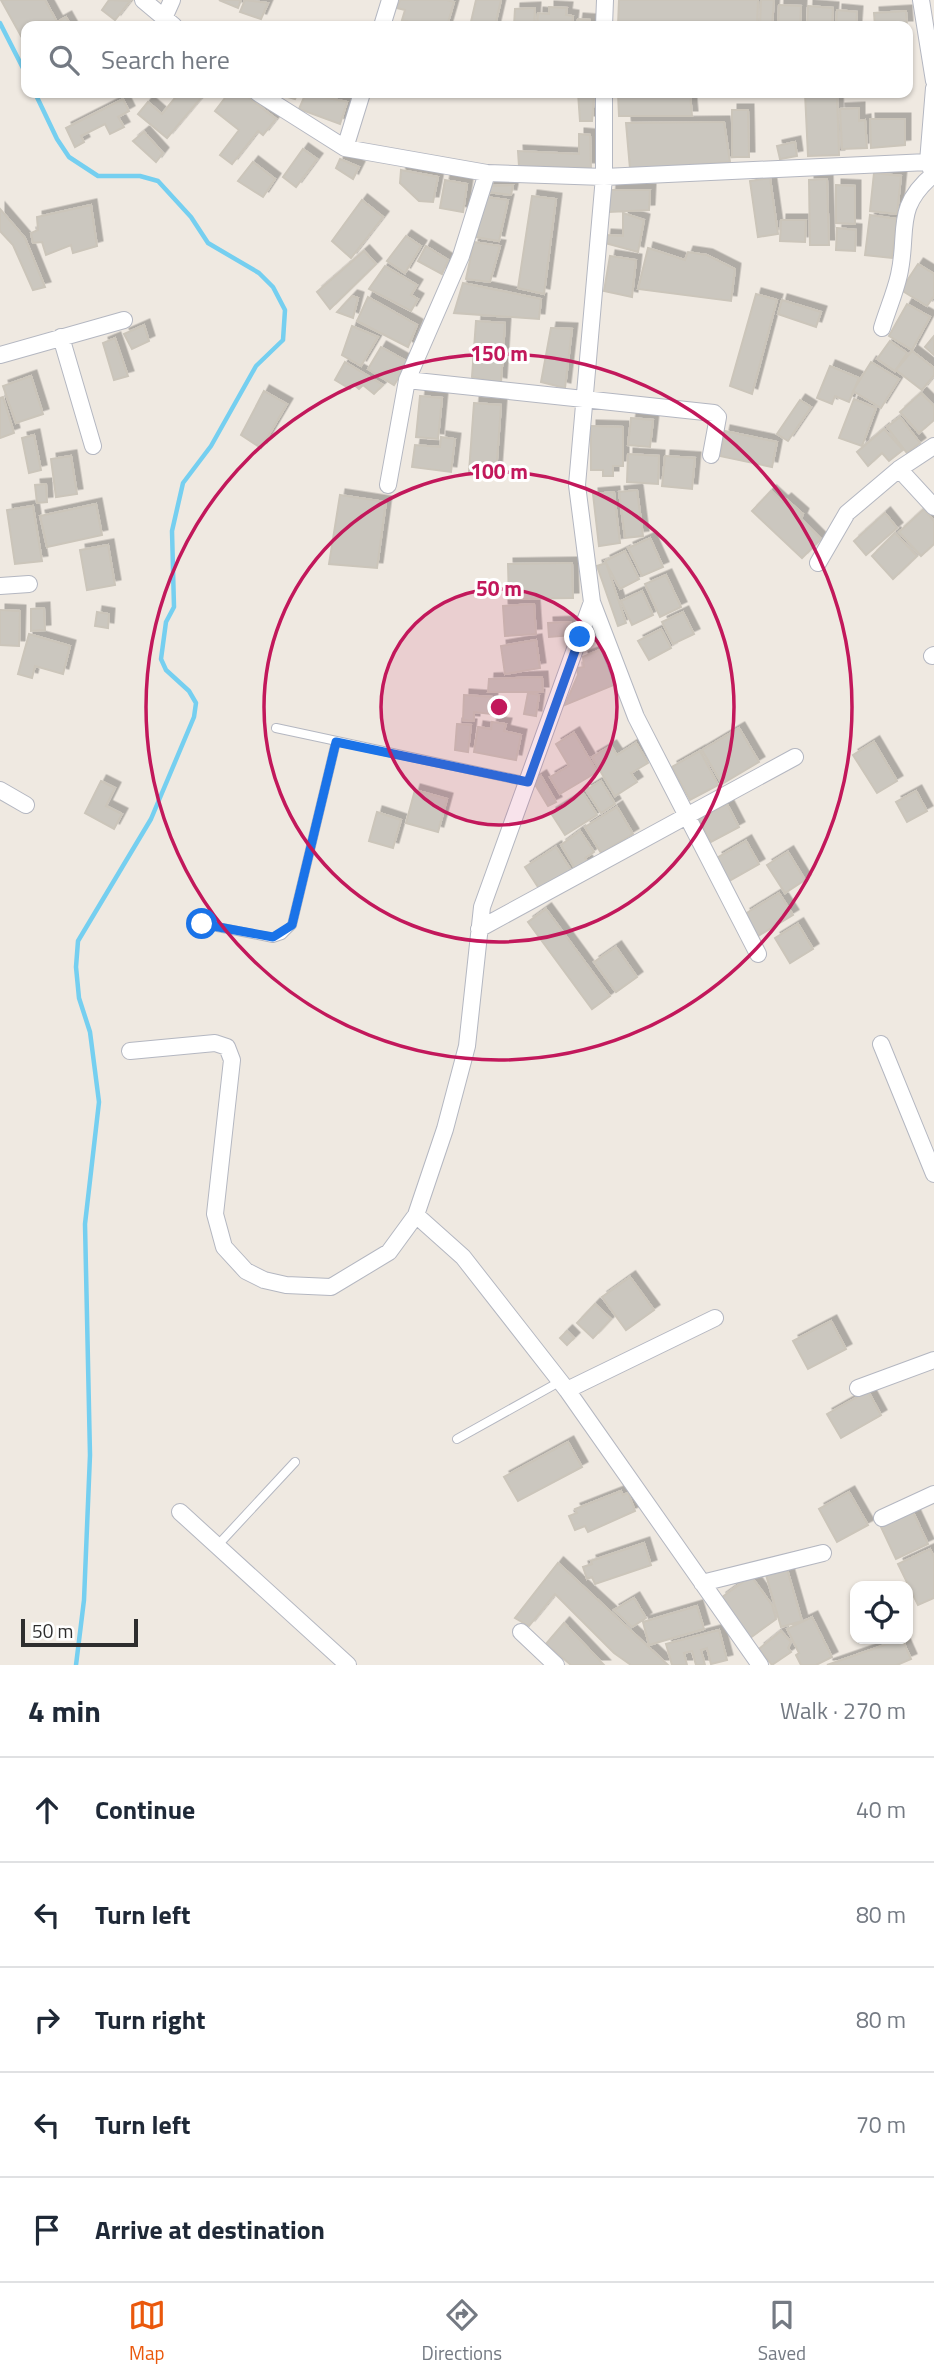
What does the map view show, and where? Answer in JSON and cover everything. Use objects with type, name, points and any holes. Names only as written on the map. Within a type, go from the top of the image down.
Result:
[{"type":"street","points":[[143,0],[168,21]]},
{"type":"street","points":[[169,21],[172,0]]},
{"type":"street","points":[[384,21],[390,0]]},
{"type":"street","points":[[604,0],[604,21]]},
{"type":"street","points":[[921,0],[934,81]]},
{"type":"street","points":[[882,328],[899,274],[904,221],[914,190],[932,170],[934,89]]},
{"type":"street","points":[[266,98],[345,148],[487,173],[604,177],[932,170]]},
{"type":"street","points":[[345,148],[360,98]]},
{"type":"street","points":[[604,98],[604,177],[577,485],[592,602],[636,717],[684,816],[758,954]]},
{"type":"street","points":[[388,485],[407,380],[460,256],[487,173]]},
{"type":"street","points":[[0,355],[124,320]]},
{"type":"street","points":[[61,337],[93,446]]},
{"type":"street","points":[[407,380],[714,413],[718,417],[718,425],[711,455]]},
{"type":"street","points":[[818,563],[847,513],[899,469],[934,446]]},
{"type":"street","points":[[899,469],[934,507]]},
{"type":"street","points":[[0,586],[29,584]]},
{"type":"street","points":[[130,1051],[215,1043],[227,1046],[232,1060],[215,1214],[224,1247],[246,1271],[286,1285],[331,1287],[389,1252],[416,1215],[445,1129],[467,1046],[482,907],[506,833],[528,782],[592,602]]},
{"type":"street","points":[[479,929],[795,757]]},
{"type":"street","points":[[0,790],[26,805]]},
{"type":"street","points":[[881,1044],[934,1174]]},
{"type":"street","points":[[416,1215],[463,1257],[564,1385],[760,1665]]},
{"type":"street","points":[[564,1385],[716,1318]]},
{"type":"street","points":[[858,1388],[934,1360]]},
{"type":"street","points":[[882,1518],[934,1493]]},
{"type":"street","points":[[180,1513],[348,1665]]},
{"type":"street","points":[[702,1583],[823,1553]]},
{"type":"street","points":[[521,1632],[556,1665]]},
{"type":"lane","points":[[276,728],[528,782]]},
{"type":"lane","points":[[202,924],[273,937],[292,925],[336,742]]},
{"type":"lane","points":[[457,1439],[564,1385]]},
{"type":"lane","points":[[217,1546],[295,1462]]},
{"type":"building","points":[[1,0],[45,0],[56,21],[21,21],[21,36]]},
{"type":"building","points":[[109,0],[130,1],[115,20],[102,10]]},
{"type":"building","points":[[219,0],[241,0],[238,8]]},
{"type":"building","points":[[245,0],[268,3],[261,19],[240,12]]},
{"type":"building","points":[[400,0],[454,2],[448,21],[406,21],[402,20],[405,10],[397,8]]},
{"type":"building","points":[[476,0],[501,0],[496,21],[471,21]]},
{"type":"building","points":[[619,0],[758,0],[757,21],[618,21]]},
{"type":"building","points":[[761,0],[774,0],[772,21],[760,21]]},
{"type":"building","points":[[779,5],[801,6],[800,21],[778,21]]},
{"type":"building","points":[[808,6],[833,8],[832,21],[807,21]]},
{"type":"building","points":[[549,7],[567,8],[566,15],[573,16],[572,21],[537,21],[538,13],[549,14]]},
{"type":"building","points":[[535,8],[534,21],[514,21],[515,9]]},
{"type":"building","points":[[837,10],[857,12],[856,21],[836,21]]},
{"type":"building","points":[[906,11],[907,21],[875,21],[874,13]]},
{"type":"building","points":[[175,98],[201,98],[167,138],[138,114],[148,102],[162,114]]},
{"type":"building","points":[[225,98],[249,98],[276,119],[263,135],[258,131],[232,164],[220,155],[239,130],[215,111]]},
{"type":"building","points":[[304,98],[329,98],[347,102],[340,124],[299,109]]},
{"type":"building","points":[[578,98],[594,98],[592,121],[580,121]]},
{"type":"building","points":[[618,98],[690,98],[692,116],[619,116]]},
{"type":"building","points":[[805,98],[837,98],[839,155],[808,156]]},
{"type":"building","points":[[123,99],[129,111],[118,117],[124,127],[110,134],[105,124],[81,136],[84,142],[75,147],[66,128]]},
{"type":"building","points":[[859,108],[859,121],[865,120],[867,148],[842,149],[840,109]]},
{"type":"building","points":[[732,110],[748,110],[749,157],[732,157]]},
{"type":"building","points":[[870,119],[905,119],[905,145],[871,148]]},
{"type":"building","points":[[724,122],[730,162],[630,169],[626,123]]},
{"type":"building","points":[[144,132],[163,153],[156,162],[133,141]]},
{"type":"building","points":[[579,134],[590,135],[591,168],[519,166],[518,151],[579,154]]},
{"type":"building","points":[[795,142],[797,156],[780,159],[777,146]]},
{"type":"building","points":[[303,149],[317,159],[296,187],[283,177]]},
{"type":"building","points":[[340,159],[359,167],[353,179],[336,168]]},
{"type":"building","points":[[253,162],[275,179],[263,197],[238,181]]},
{"type":"building","points":[[401,170],[438,177],[433,202],[419,201],[400,183]]},
{"type":"building","points":[[874,173],[901,176],[897,214],[870,211]]},
{"type":"building","points":[[770,178],[778,234],[758,237],[750,181]]},
{"type":"building","points":[[827,179],[829,245],[810,245],[809,180]]},
{"type":"building","points":[[445,180],[467,184],[463,212],[440,208]]},
{"type":"building","points":[[513,185],[511,195],[487,192],[490,186]]},
{"type":"building","points":[[836,185],[855,186],[855,224],[836,223]]},
{"type":"building","points":[[611,190],[650,190],[649,210],[609,212]]},
{"type":"building","points":[[532,196],[556,199],[544,294],[518,288]]},
{"type":"building","points":[[486,197],[508,200],[499,241],[475,237]]},
{"type":"building","points":[[362,200],[383,217],[351,258],[332,241]]},
{"type":"building","points":[[91,205],[97,246],[73,253],[71,245],[46,255],[42,242],[33,243],[31,233],[38,230],[37,217]]},
{"type":"building","points":[[0,209],[25,238],[45,287],[33,290],[13,245],[0,231]]},
{"type":"building","points":[[623,213],[644,220],[638,252],[605,243],[606,235],[623,236]]},
{"type":"building","points":[[870,215],[897,219],[892,258],[865,255]]},
{"type":"building","points":[[781,220],[806,220],[805,242],[780,241]]},
{"type":"building","points":[[837,228],[856,230],[855,251],[836,250]]},
{"type":"building","points":[[406,236],[421,246],[405,273],[387,261]]},
{"type":"building","points":[[474,242],[500,246],[490,282],[466,279]]},
{"type":"building","points":[[426,246],[448,260],[442,274],[418,261]]},
{"type":"building","points":[[648,248],[685,260],[688,252],[707,255],[735,269],[731,301],[638,289]]},
{"type":"building","points":[[364,251],[376,264],[330,309],[317,292]]},
{"type":"building","points":[[610,256],[636,260],[632,297],[604,291]]},
{"type":"building","points":[[918,264],[934,274],[934,296],[927,306],[901,290]]},
{"type":"building","points":[[385,266],[417,285],[411,295],[418,299],[411,311],[369,289]]},
{"type":"building","points":[[463,283],[541,299],[539,319],[454,313]]},
{"type":"building","points":[[756,294],[777,300],[752,394],[730,386]]},
{"type":"building","points":[[352,296],[358,298],[353,318],[337,312]]},
{"type":"building","points":[[368,297],[417,325],[408,347],[357,321]]},
{"type":"building","points":[[782,300],[821,312],[816,327],[778,314]]},
{"type":"building","points":[[907,304],[930,317],[912,350],[889,336]]},
{"type":"building","points":[[476,321],[505,323],[501,383],[472,377]]},
{"type":"building","points":[[144,325],[149,341],[132,349],[124,334]]},
{"type":"building","points":[[352,326],[378,337],[361,366],[342,355]]},
{"type":"building","points":[[551,328],[572,329],[565,388],[541,382]]},
{"type":"building","points":[[934,336],[934,355],[925,347]]},
{"type":"building","points":[[115,338],[128,376],[114,380],[103,343]]},
{"type":"building","points":[[890,341],[907,353],[895,371],[877,359]]},
{"type":"building","points":[[381,347],[408,362],[394,385],[368,369]]},
{"type":"building","points":[[912,351],[934,368],[934,375],[922,390],[896,370]]},
{"type":"building","points":[[345,362],[383,385],[374,394],[363,385],[359,389],[353,384],[350,389],[335,380]]},
{"type":"building","points":[[871,362],[899,379],[881,408],[853,391]]},
{"type":"building","points":[[830,366],[859,378],[849,402],[835,396],[832,404],[817,398]]},
{"type":"building","points":[[31,376],[43,414],[16,423],[3,386]]},
{"type":"building","points":[[264,391],[287,404],[261,448],[241,435]]},
{"type":"building","points":[[921,393],[934,406],[934,420],[919,433],[900,412]]},
{"type":"building","points":[[420,396],[442,398],[438,439],[416,437]]},
{"type":"building","points":[[3,397],[14,433],[0,438],[0,398]]},
{"type":"building","points":[[854,399],[876,408],[862,446],[839,438]]},
{"type":"building","points":[[800,400],[811,407],[788,441],[777,434]]},
{"type":"building","points":[[474,403],[501,405],[496,474],[469,472]]},
{"type":"building","points":[[900,417],[920,443],[907,453],[887,427]]},
{"type":"building","points":[[631,418],[653,420],[650,447],[628,445]]},
{"type":"building","points":[[591,426],[623,427],[623,466],[613,466],[613,476],[603,476],[603,470],[591,470]]},
{"type":"building","points":[[884,429],[903,450],[889,461],[882,453],[868,466],[857,452]]},
{"type":"building","points":[[725,431],[777,442],[772,467],[720,456]]},
{"type":"building","points":[[34,435],[41,470],[29,473],[22,438]]},
{"type":"building","points":[[441,437],[455,439],[451,472],[412,467],[415,445],[440,447]]},
{"type":"building","points":[[628,454],[659,456],[658,484],[627,482]]},
{"type":"building","points":[[71,456],[77,494],[56,497],[51,459]]},
{"type":"building","points":[[665,456],[695,458],[692,489],[662,486]]},
{"type":"building","points":[[46,484],[47,502],[37,503],[35,485]]},
{"type":"building","points":[[637,490],[643,536],[625,538],[619,492]]},
{"type":"building","points":[[771,491],[783,502],[786,499],[803,514],[801,519],[821,539],[802,558],[752,511]]},
{"type":"building","points":[[614,492],[620,543],[599,546],[593,494]]},
{"type":"building","points":[[340,495],[386,502],[377,568],[329,564]]},
{"type":"building","points":[[96,504],[102,535],[47,547],[40,516]]},
{"type":"building","points":[[33,506],[42,561],[15,564],[7,510]]},
{"type":"building","points":[[924,509],[934,521],[934,544],[921,556],[899,532]]},
{"type":"building","points":[[885,513],[897,528],[866,555],[854,541]]},
{"type":"building","points":[[895,533],[917,556],[893,579],[872,556]]},
{"type":"building","points":[[650,538],[663,567],[642,576],[628,548]]},
{"type":"building","points":[[108,545],[115,585],[87,590],[80,550]]},
{"type":"building","points":[[625,551],[639,579],[620,589],[605,561]]},
{"type":"building","points":[[572,563],[573,598],[509,599],[508,564]]},
{"type":"building","points":[[606,563],[626,623],[618,626],[597,566]]},
{"type":"building","points":[[666,575],[681,607],[660,617],[645,584]]},
{"type":"building","points":[[642,591],[653,615],[632,625],[621,601]]},
{"type":"building","points":[[534,604],[536,634],[505,636],[503,606]]},
{"type":"building","points":[[44,608],[45,630],[31,631],[31,609]]},
{"type":"building","points":[[0,610],[20,611],[19,646],[0,645]]},
{"type":"building","points":[[97,612],[109,614],[108,628],[95,626]]},
{"type":"building","points":[[683,612],[694,634],[673,644],[662,622]]},
{"type":"building","points":[[571,622],[572,635],[549,637],[548,623]]},
{"type":"building","points":[[661,629],[671,648],[649,660],[638,641]]},
{"type":"building","points":[[29,634],[70,646],[63,674],[35,666],[32,678],[18,674]]},
{"type":"building","points":[[536,640],[540,668],[505,674],[501,646]]},
{"type":"building","points":[[602,649],[616,684],[565,705],[578,675],[577,668],[584,667],[583,657]]},
{"type":"building","points":[[542,677],[543,692],[488,692],[489,679]]},
{"type":"building","points":[[528,693],[539,695],[536,716],[524,714]]},
{"type":"building","points":[[464,695],[492,697],[491,714],[474,712],[474,721],[463,720]]},
{"type":"building","points":[[492,722],[506,724],[504,731],[521,735],[516,760],[474,752],[478,727],[491,729]]},
{"type":"building","points":[[457,724],[471,725],[468,752],[455,750]]},
{"type":"building","points":[[739,728],[759,762],[722,784],[702,750]]},
{"type":"building","points":[[574,733],[597,772],[560,794],[550,777],[569,766],[556,744]]},
{"type":"building","points":[[874,742],[897,781],[877,793],[853,755]]},
{"type":"building","points":[[636,743],[648,763],[631,773],[637,782],[615,796],[592,757],[611,746],[617,755]]},
{"type":"building","points":[[700,751],[718,785],[690,800],[672,767]]},
{"type":"building","points":[[541,776],[556,802],[548,806],[533,781]]},
{"type":"building","points":[[101,781],[115,788],[106,806],[122,814],[114,829],[85,813]]},
{"type":"building","points":[[601,781],[615,804],[601,813],[586,790]]},
{"type":"building","points":[[415,790],[447,799],[438,832],[406,823]]},
{"type":"building","points":[[916,791],[927,811],[907,822],[896,802]]},
{"type":"building","points":[[583,793],[597,815],[565,835],[551,813]]},
{"type":"building","points":[[727,804],[739,827],[711,842],[698,819]]},
{"type":"building","points":[[617,807],[633,834],[601,853],[585,827]]},
{"type":"building","points":[[377,812],[401,820],[393,848],[369,841]]},
{"type":"building","points":[[580,831],[594,852],[585,858],[588,864],[576,870],[561,845]]},
{"type":"building","points":[[746,841],[759,864],[729,881],[717,858]]},
{"type":"building","points":[[556,847],[571,870],[540,890],[525,867]]},
{"type":"building","points":[[788,852],[805,880],[785,893],[767,865]]},
{"type":"building","points":[[779,893],[793,915],[758,936],[745,914]]},
{"type":"building","points":[[546,909],[610,996],[592,1009],[528,922]]},
{"type":"building","points":[[798,924],[813,949],[790,963],[775,938]]},
{"type":"building","points":[[616,947],[637,977],[616,992],[594,962]]},
{"type":"building","points":[[630,1277],[654,1310],[626,1330],[602,1297]]},
{"type":"building","points":[[595,1304],[611,1319],[593,1338],[577,1323]]},
{"type":"building","points":[[831,1321],[846,1349],[808,1369],[793,1341]]},
{"type":"building","points":[[567,1331],[574,1338],[567,1345],[560,1338]]},
{"type":"building","points":[[868,1391],[881,1415],[841,1438],[827,1414]]},
{"type":"building","points":[[568,1442],[582,1467],[518,1501],[504,1477]]},
{"type":"building","points":[[621,1491],[623,1495],[628,1493],[635,1511],[588,1532],[585,1526],[575,1530],[569,1516],[577,1513],[575,1509]]},
{"type":"building","points":[[849,1492],[868,1525],[837,1542],[819,1509]]},
{"type":"building","points":[[913,1512],[928,1544],[896,1559],[881,1527]]},
{"type":"building","points":[[644,1543],[651,1565],[595,1584],[592,1577],[587,1579],[583,1567],[592,1564],[591,1561]]},
{"type":"building","points":[[930,1549],[934,1557],[934,1598],[918,1605],[913,1595],[913,1581],[906,1581],[898,1564]]},
{"type":"building","points":[[558,1563],[668,1665],[631,1665],[614,1653],[555,1594],[529,1626],[515,1618]]},
{"type":"building","points":[[787,1569],[802,1621],[781,1627],[766,1575]]},
{"type":"building","points":[[751,1576],[772,1605],[776,1619],[750,1638],[721,1598]]},
{"type":"building","points":[[634,1598],[646,1618],[632,1627],[614,1610]]},
{"type":"building","points":[[697,1606],[704,1629],[649,1645],[643,1622]]},
{"type":"building","points":[[812,1617],[832,1657],[816,1665],[801,1665],[796,1655],[799,1653],[787,1629]]},
{"type":"building","points":[[564,1623],[604,1665],[571,1665],[546,1644]]},
{"type":"building","points":[[719,1630],[727,1660],[711,1664],[707,1648],[701,1650],[705,1665],[696,1665],[692,1651],[684,1653],[687,1665],[672,1665],[666,1644]]},
{"type":"building","points":[[781,1631],[791,1642],[788,1648],[791,1652],[772,1665],[759,1649]]},
{"type":"building","points":[[888,1644],[904,1644],[911,1659],[897,1665],[827,1665]]},
{"type":"waterway","points":[[0,23],[21,64]]},
{"type":"waterway","points":[[37,98],[69,157],[98,176],[140,176],[158,181],[191,217],[208,243],[259,273],[273,287],[285,310],[283,340],[256,366],[211,446],[183,483],[172,531],[174,607],[166,622],[161,659],[166,670],[189,691],[196,703],[194,717],[151,819],[78,941],[76,967],[79,998],[90,1032],[99,1102],[85,1224],[90,1455],[84,1600],[76,1665]]},
{"type":"route","points":[[202,924],[273,937],[282,934],[292,925],[336,742],[528,782],[580,637]]}]
